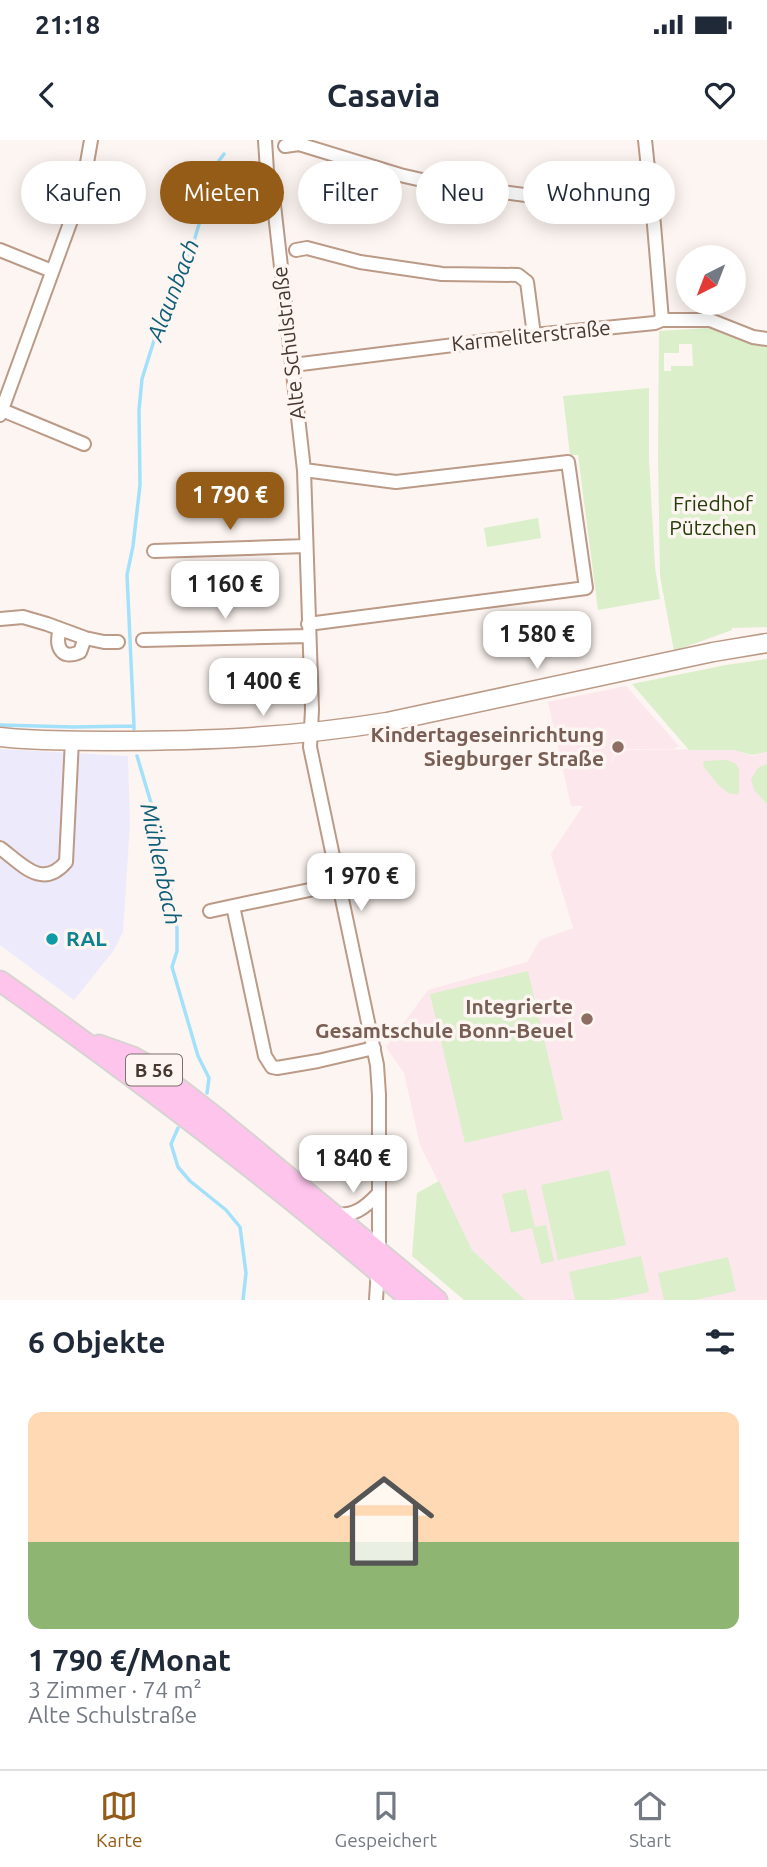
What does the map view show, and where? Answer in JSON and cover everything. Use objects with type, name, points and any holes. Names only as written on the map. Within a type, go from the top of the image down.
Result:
[{"type":"main road","points":[[0,737],[219,740],[311,733],[387,722],[767,643]]},
{"type":"main road","name":"B 56","points":[[0,981],[82,1039],[205,1133],[411,1300]]},
{"type":"main road","name":"B 56","points":[[82,1039],[134,1057],[150,1067],[218,1119],[437,1300]]},
{"type":"street","points":[[84,444],[1,412],[84,180],[91,140]]},
{"type":"street","name":"Alte Schulstraße","points":[[265,140],[268,187],[274,205],[304,470],[312,710],[310,747],[374,1048],[379,1095],[379,1251],[376,1300]]},
{"type":"street","points":[[645,140],[647,161]]},
{"type":"street","points":[[285,146],[299,144],[435,183],[523,195]]},
{"type":"street","points":[[654,224],[663,320]]},
{"type":"street","points":[[296,250],[307,248],[360,262],[442,274],[518,275],[527,282],[534,335]]},
{"type":"street","points":[[0,250],[52,271]]},
{"type":"street","name":"Karmeliterstraße","points":[[293,365],[663,320],[710,320],[752,337],[767,338]]},
{"type":"street","points":[[143,640],[309,630],[586,588],[568,462],[396,482],[304,470]]},
{"type":"street","points":[[154,551],[306,547]]},
{"type":"street","points":[[0,619],[23,617],[85,638],[118,642]]},
{"type":"street","points":[[60,629],[58,646],[66,654],[74,655],[80,652],[85,638]]},
{"type":"street","points":[[0,848],[34,874],[49,875],[66,863],[72,740]]},
{"type":"street","points":[[210,911],[338,884]]},
{"type":"street","points":[[233,906],[265,1056],[270,1065],[274,1068],[285,1068],[374,1048]]},
{"type":"street","points":[[334,1214],[343,1216],[359,1211],[378,1194]]},
{"type":"shaded area","name":"Integrierte Gesamtschule Bonn-Beuel","points":[[626,686],[679,746],[673,749],[618,748],[609,766],[619,750],[734,749],[752,756],[767,752],[767,1300],[525,1300],[472,1250],[420,1145],[404,1073],[386,1047],[428,990],[527,962],[540,940],[573,928],[551,854],[583,806],[571,806],[548,702]]},
{"type":"shaded area","points":[[0,749],[128,756],[130,824],[123,932],[114,950],[74,1000],[0,945]]},
{"type":"green space","name":"Friedhof Pützchen","points":[[709,328],[756,344],[767,345],[767,627],[732,628],[674,651],[660,576],[659,331]],"holes":[[[679,344],[692,344],[693,366],[671,366],[671,371],[664,371],[664,353],[679,353]]]},
{"type":"green space","points":[[649,388],[649,460],[655,567],[660,599],[598,610],[578,455],[570,455],[563,396]]},
{"type":"green space","points":[[538,518],[541,538],[487,547],[484,528]]},
{"type":"green space","points":[[767,659],[767,752],[752,755],[734,750],[689,750],[632,684],[726,665]]},
{"type":"green space","points":[[726,760],[735,763],[739,769],[739,794],[723,789],[703,766],[704,761]]},
{"type":"green space","points":[[767,764],[767,804],[754,790],[751,779],[758,768]]},
{"type":"green space","points":[[528,971],[563,1120],[465,1143],[430,994]]},
{"type":"green space","points":[[609,1170],[626,1245],[558,1260],[541,1185]]},
{"type":"green space","points":[[439,1181],[472,1250],[525,1300],[464,1300],[412,1256],[417,1193]]},
{"type":"green space","points":[[526,1189],[535,1227],[546,1225],[554,1261],[541,1264],[532,1228],[511,1233],[502,1194]]},
{"type":"green space","points":[[641,1256],[649,1292],[611,1300],[575,1300],[569,1272]]},
{"type":"green space","points":[[728,1257],[736,1291],[695,1300],[664,1300],[658,1273]]},
{"type":"waterway","name":"Alaunbach","points":[[134,726],[127,575],[140,485],[139,410],[142,379],[165,305],[192,248],[202,214],[201,197],[206,178],[224,154]]},
{"type":"waterway","name":"Mühlenbach","points":[[0,725],[134,726],[134,729]]},
{"type":"waterway","name":"Mühlenbach","points":[[137,756],[157,823],[172,894],[177,929],[177,951],[172,967],[198,1056],[209,1078],[207,1093]]},
{"type":"waterway","name":"Mühlenbach","points":[[178,1128],[171,1144],[178,1167],[190,1181],[226,1210],[240,1227],[246,1273],[243,1300]]},
{"type":"place","name":"Kindertageseinrichtung Siegburger Straße","points":[[618,747]]},
{"type":"place","name":"RAL","points":[[52,939]]},
{"type":"place","name":"Integrierte Gesamtschule Bonn-Beuel","points":[[587,1019]]}]
